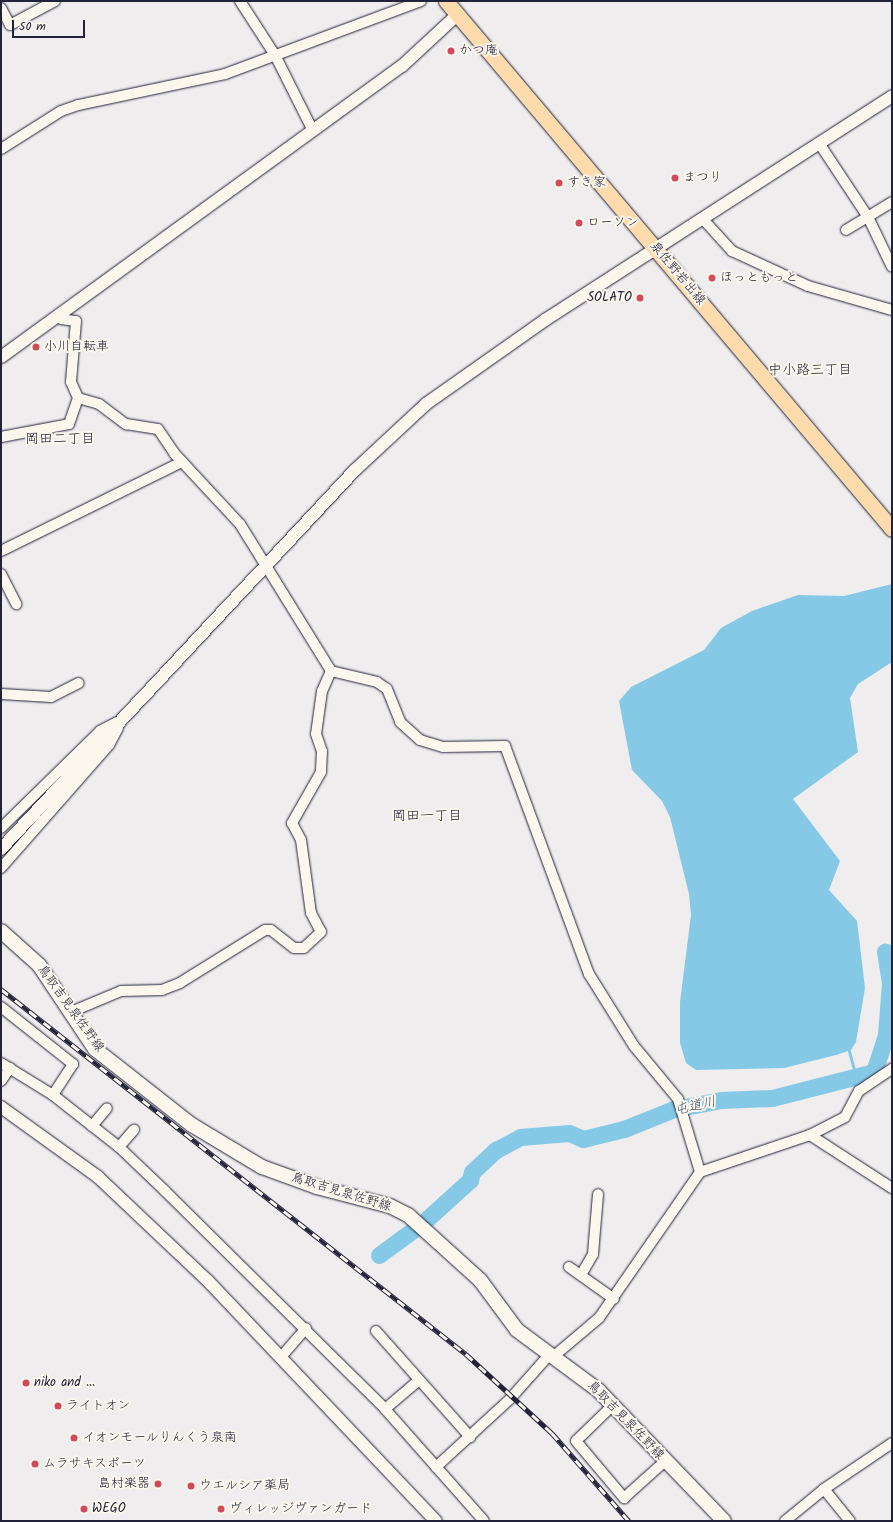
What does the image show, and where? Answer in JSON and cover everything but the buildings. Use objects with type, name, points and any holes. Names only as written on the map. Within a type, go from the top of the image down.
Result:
[{"type":"main road","name":"泉佐野岩出線","points":[[446,1],[892,529]]},
{"type":"main road","name":"鳥取吉見泉佐野線","points":[[1,930],[39,965],[95,1049],[192,1125],[262,1167],[317,1187],[390,1206],[408,1215],[480,1280],[517,1330],[552,1355],[612,1406],[664,1462],[724,1521]]},
{"type":"street","points":[[1,8],[10,25],[55,1]]},
{"type":"street","points":[[240,1],[275,55],[313,131]]},
{"type":"street","points":[[1,149],[62,111],[78,105],[225,74],[421,1]]},
{"type":"street","points":[[1,356],[402,66],[457,15]]},
{"type":"street","points":[[1,849],[355,470],[426,404],[519,337],[892,96]]},
{"type":"street","points":[[819,143],[868,217],[892,267]]},
{"type":"street","points":[[846,230],[892,202]]},
{"type":"street","points":[[702,218],[732,251],[808,286],[892,310]]},
{"type":"street","points":[[1,437],[69,424],[78,398],[71,382],[76,321],[62,319],[59,315]]},
{"type":"street","points":[[78,398],[100,404],[126,424],[158,429],[182,462],[240,524],[267,564],[332,671],[377,682],[387,689],[400,722],[420,740],[444,747],[505,746],[589,974],[634,1046],[678,1099],[700,1172]]},
{"type":"street","points":[[1,551],[182,462]]},
{"type":"street","points":[[1,574],[16,604]]},
{"type":"street","points":[[71,1012],[121,991],[162,990],[180,983],[265,930],[271,930],[294,948],[304,948],[321,932],[311,913],[301,840],[292,823],[321,772],[322,751],[316,734],[322,691],[332,671]]},
{"type":"street","points":[[1,694],[51,697],[80,683]]},
{"type":"street","points":[[1,828],[100,731],[122,719]]},
{"type":"street","points":[[1,868],[109,745],[122,719]]},
{"type":"street","points":[[1,1007],[73,1064],[53,1095]]},
{"type":"street","points":[[1,1081],[5,1066],[53,1095],[119,1148],[306,1328],[386,1409],[484,1521]]},
{"type":"street","points":[[436,1467],[470,1437],[552,1355],[599,1318],[614,1299],[700,1172],[810,1135],[845,1117],[859,1092],[892,1069]]},
{"type":"street","points":[[1,1107],[98,1177],[281,1356],[431,1519]]},
{"type":"street","points":[[92,1126],[107,1108]]},
{"type":"street","points":[[119,1148],[134,1130]]},
{"type":"street","points":[[810,1135],[892,1188]]},
{"type":"street","points":[[581,1275],[593,1254],[598,1194]]},
{"type":"street","points":[[570,1267],[614,1299]]},
{"type":"street","points":[[281,1356],[306,1328]]},
{"type":"street","points":[[376,1331],[418,1381],[470,1437]]},
{"type":"street","points":[[386,1409],[418,1381]]},
{"type":"street","points":[[612,1406],[576,1442],[624,1498],[664,1462]]},
{"type":"street","points":[[785,1521],[824,1489],[892,1443]]},
{"type":"street","points":[[824,1489],[850,1521]]},
{"type":"water","points":[[892,584],[892,662],[858,684],[850,698],[858,752],[793,799],[840,861],[829,890],[857,921],[865,988],[856,1042],[851,1050],[784,1068],[696,1070],[686,1063],[680,1043],[680,1002],[691,915],[689,894],[670,817],[662,801],[632,770],[619,701],[631,687],[704,650],[721,628],[752,611],[798,595],[844,596]]},
{"type":"waterway","name":"屯道川","points":[[427,1219],[470,1180],[472,1172],[496,1150],[520,1137],[569,1133],[583,1139],[624,1129],[674,1109],[721,1100],[772,1098],[874,1072],[886,1035],[890,983],[885,951]]},
{"type":"waterway","points":[[849,1051],[856,1077]]},
{"type":"waterway","name":"屯道川","points":[[379,1255],[413,1230]]},
{"type":"railway","points":[[1,989],[466,1354],[552,1433],[629,1521]]},
{"type":"place","name":"かつ庵","points":[[451,51]]},
{"type":"place","name":"まつり","points":[[675,178]]},
{"type":"place","name":"すき家","points":[[559,183]]},
{"type":"place","name":"ローソン","points":[[579,223]]},
{"type":"place","name":"ほっともっと","points":[[712,278]]},
{"type":"place","name":"SOLATO","points":[[640,298]]},
{"type":"place","name":"小川自転車","points":[[36,347]]},
{"type":"place","name":"niko and ...","points":[[26,1383]]},
{"type":"place","name":"ライトオン","points":[[58,1406]]},
{"type":"place","name":"イオンモールりんくう泉南","points":[[74,1438]]},
{"type":"place","name":"ムラサキスポーツ","points":[[35,1464]]},
{"type":"place","name":"島村楽器","points":[[158,1484]]},
{"type":"place","name":"ウエルシア薬局","points":[[191,1486]]},
{"type":"place","name":"WEGO","points":[[84,1509]]},
{"type":"place","name":"ヴィレッジヴァンガード","points":[[221,1509]]},
{"type":"district","name":"中小路三丁目","points":[[810,370]]},
{"type":"district","name":"岡田二丁目","points":[[60,439]]},
{"type":"district","name":"岡田一丁目","points":[[427,816]]}]
